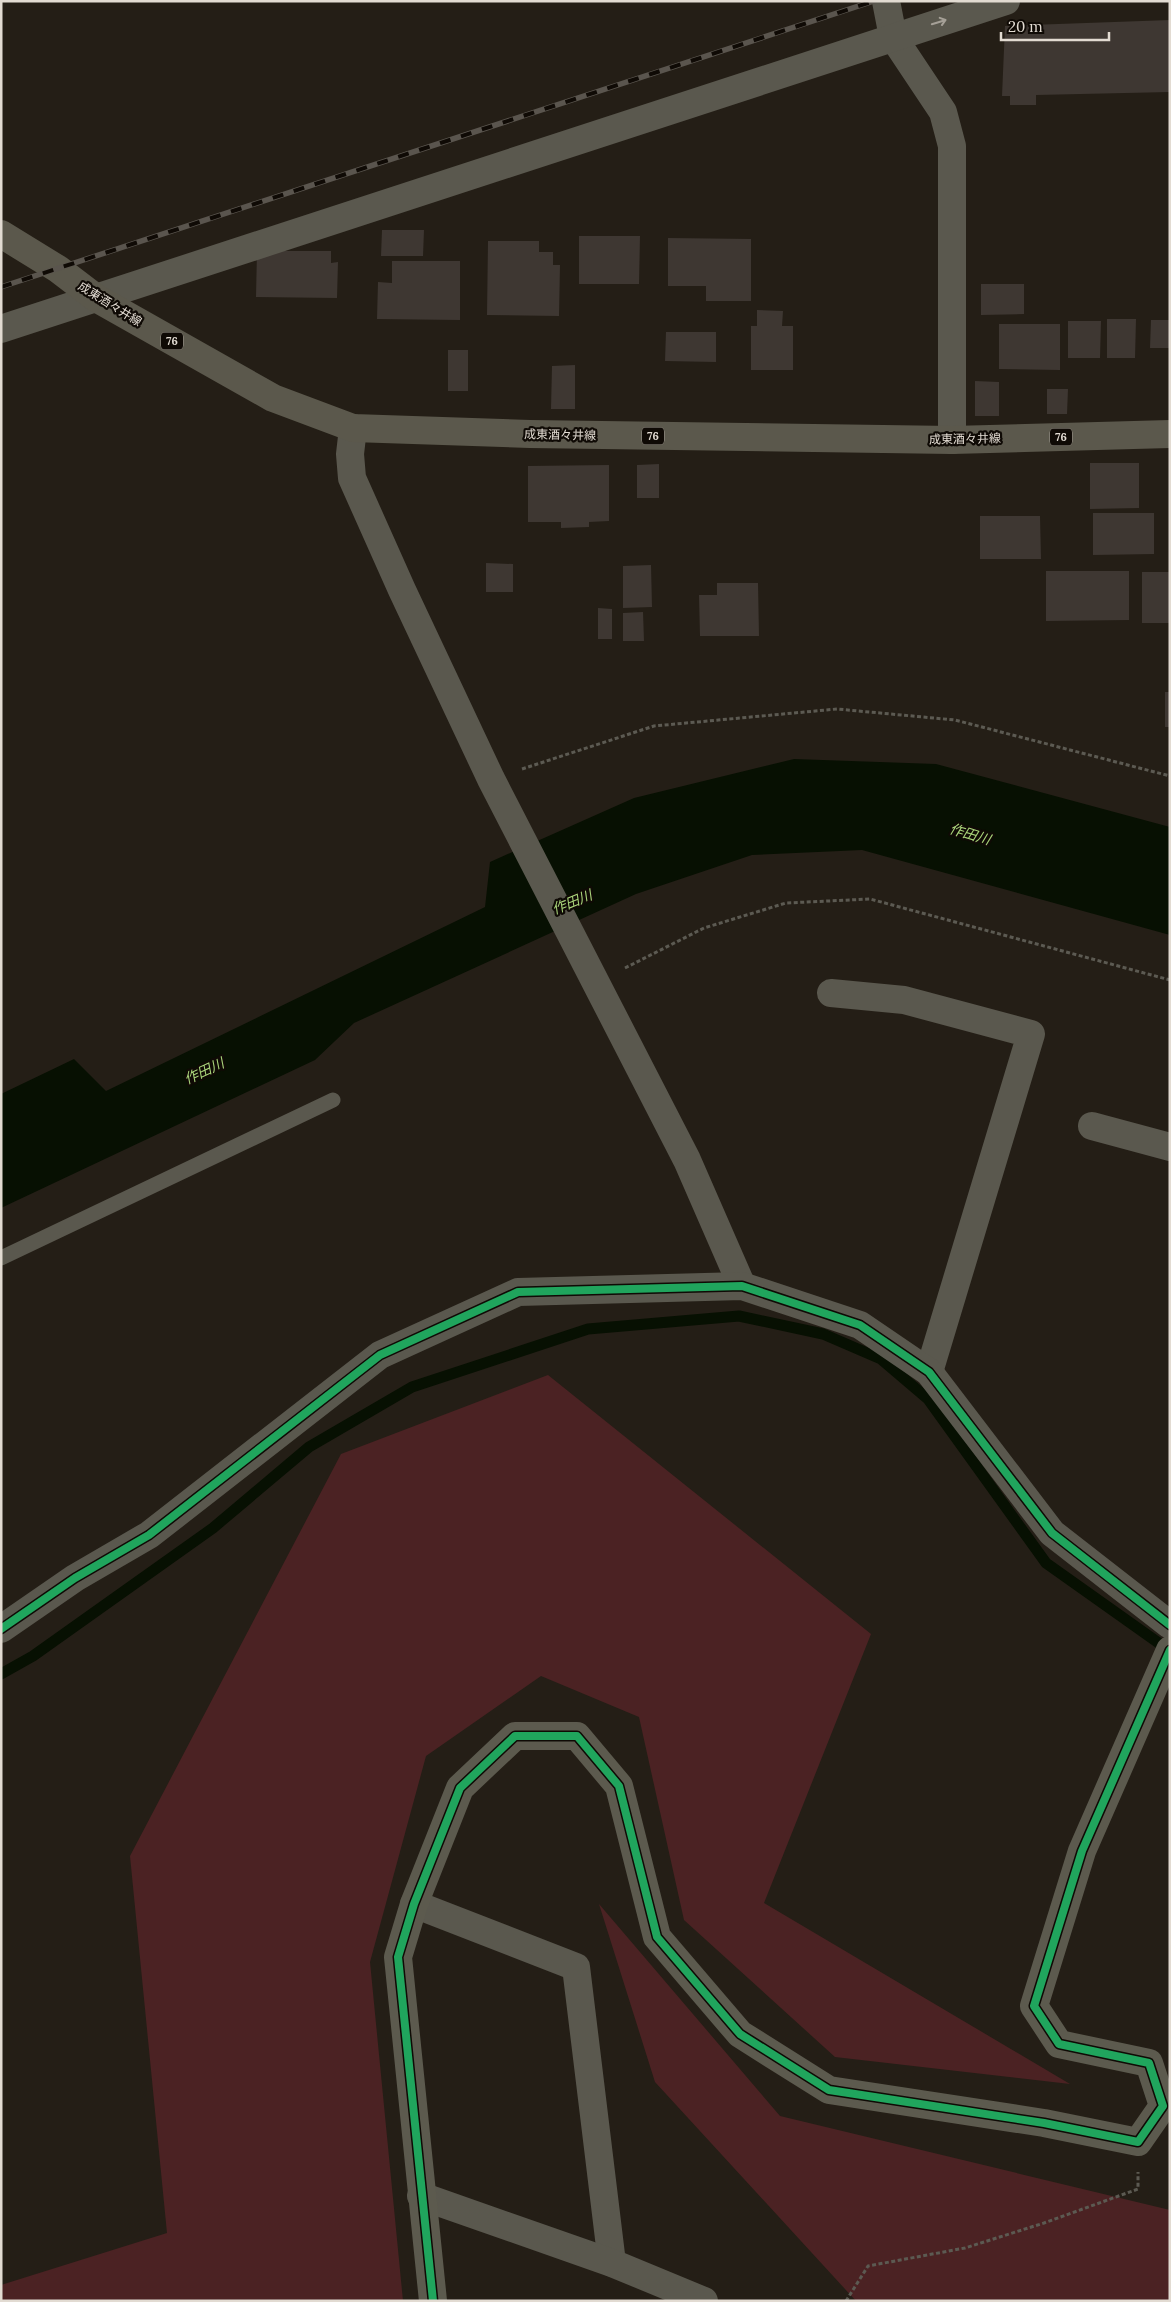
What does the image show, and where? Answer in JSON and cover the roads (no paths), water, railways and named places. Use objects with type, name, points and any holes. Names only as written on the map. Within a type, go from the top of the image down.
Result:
[{"type":"main road","name":"成東酒々井線","points":[[1,234],[58,269],[96,298],[273,398],[353,428],[530,434],[952,440],[1170,434]]},
{"type":"street","points":[[886,1],[893,37],[943,112],[952,146],[952,440]]},
{"type":"street","points":[[1,329],[1006,1]]},
{"type":"street","points":[[353,428],[350,454],[352,478],[402,590],[491,780],[687,1160],[742,1286]]},
{"type":"street","points":[[831,993],[904,1000],[1031,1034],[929,1372]]},
{"type":"street","points":[[1092,1126],[1170,1148]]},
{"type":"street","points":[[1,1629],[75,1578],[149,1535],[380,1356],[518,1292],[742,1286],[860,1325],[929,1372],[1052,1533],[1170,1625]]},
{"type":"street","points":[[433,2301],[398,1957],[414,1904],[460,1788],[515,1736],[576,1736],[619,1786],[657,1937],[740,2034],[829,2090],[1044,2123],[1138,2142],[1163,2106],[1149,2063],[1059,2044],[1034,2006],[1082,1851],[1167,1656]]},
{"type":"street","points":[[414,1904],[576,1967],[612,2264]]},
{"type":"street","points":[[421,2196],[612,2264],[704,2301]]},
{"type":"lane","points":[[1,1258],[334,1100]]},
{"type":"water","name":"作田川","points":[[794,759],[936,764],[1170,827],[1170,935],[862,850],[752,855],[636,894],[354,1023],[315,1060],[1,1208],[1,1094],[74,1059],[106,1091],[485,907],[490,862],[634,798]]},
{"type":"waterway","points":[[1,1674],[33,1656],[213,1528],[309,1447],[412,1387],[588,1329],[739,1316],[823,1334],[881,1359],[928,1399],[1046,1563],[1170,1651]]},
{"type":"railway","points":[[1,287],[874,1]]}]
